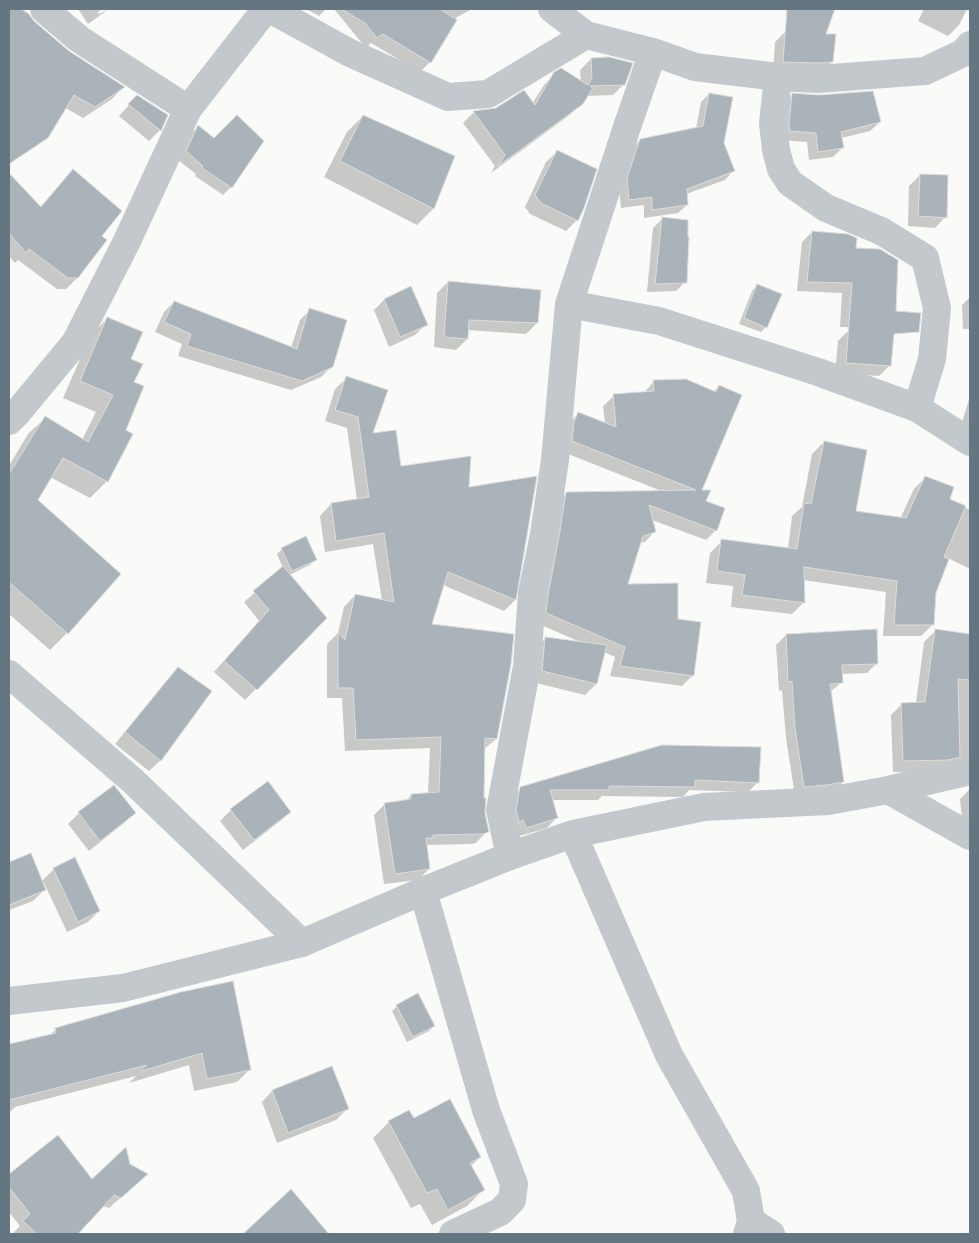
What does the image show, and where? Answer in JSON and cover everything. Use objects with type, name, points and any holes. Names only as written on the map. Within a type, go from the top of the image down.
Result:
[{"type":"street","points":[[44,9],[79,40],[188,108]]},
{"type":"street","points":[[12,413],[76,343],[188,108],[266,9]]},
{"type":"street","points":[[270,9],[350,53],[448,97],[488,94],[586,35]]},
{"type":"street","points":[[552,9],[586,35],[652,52],[695,66],[778,78],[818,79],[925,71],[963,53],[970,45]]},
{"type":"street","points":[[510,856],[500,810],[527,666],[532,593],[544,534],[555,460],[569,304],[652,52]]},
{"type":"street","points":[[778,78],[774,123],[776,150],[781,169],[790,183],[826,208],[881,230],[925,258],[937,308],[932,359],[917,408]]},
{"type":"street","points":[[569,304],[658,321],[818,372],[917,408],[970,442]]},
{"type":"street","points":[[9,674],[133,781],[302,943]]},
{"type":"street","points":[[9,1001],[123,988],[302,943],[423,890],[573,834],[704,807],[828,801],[888,790],[970,771]]},
{"type":"street","points":[[888,790],[970,836]]},
{"type":"street","points":[[573,834],[669,1055],[746,1191],[756,1230]]},
{"type":"street","points":[[423,890],[486,1110],[514,1184],[512,1200],[500,1212],[453,1234]]},
{"type":"building","points":[[9,9],[21,9],[29,14],[34,21],[69,51],[125,87],[95,107],[74,95],[48,138],[9,164]]},
{"type":"building","points":[[341,9],[440,9],[457,20],[431,63],[383,34],[377,38],[365,23]]},
{"type":"building","points":[[787,9],[835,9],[826,34],[836,34],[833,62],[783,62]]},
{"type":"building","points":[[609,57],[633,63],[625,85],[590,86],[593,88],[583,104],[498,166],[505,155],[473,111],[496,108],[524,90],[535,105],[554,72],[561,68],[588,85],[592,78],[591,58]]},
{"type":"building","points":[[873,91],[881,122],[841,132],[844,148],[818,152],[816,133],[790,131],[792,93],[819,95]]},
{"type":"building","points":[[709,93],[733,97],[724,143],[735,171],[687,189],[688,205],[652,210],[652,197],[629,200],[627,178],[640,139],[703,126]]},
{"type":"building","points":[[137,95],[168,115],[161,131],[128,104]]},
{"type":"building","points":[[237,115],[264,141],[232,188],[202,168],[203,166],[186,151],[198,125],[214,138]]},
{"type":"building","points":[[363,115],[455,156],[434,209],[340,161]]},
{"type":"building","points":[[557,150],[597,169],[578,221],[541,203],[535,195]]},
{"type":"building","points":[[73,169],[122,211],[102,236],[107,240],[78,278],[68,278],[29,249],[26,253],[9,233],[9,173],[41,207]]},
{"type":"building","points":[[920,174],[948,175],[947,218],[918,216]]},
{"type":"building","points":[[662,217],[688,220],[687,283],[655,284]]},
{"type":"building","points":[[812,231],[848,234],[857,238],[856,248],[880,249],[898,260],[896,311],[921,313],[919,332],[894,334],[891,366],[846,363],[852,283],[807,282]]},
{"type":"building","points":[[448,281],[541,290],[538,323],[469,320],[468,339],[444,337]]},
{"type":"building","points":[[757,284],[782,294],[767,328],[744,318]]},
{"type":"building","points":[[411,286],[428,325],[400,337],[384,299]]},
{"type":"building","points":[[174,301],[297,349],[309,308],[347,320],[333,367],[302,381],[187,346],[191,334],[164,322]]},
{"type":"building","points":[[107,317],[143,332],[131,359],[143,364],[134,382],[144,386],[126,430],[133,434],[108,482],[63,458],[38,500],[121,574],[68,634],[9,582],[9,474],[45,416],[88,442],[113,395],[80,381]]},
{"type":"building","points":[[346,376],[388,390],[373,433],[396,430],[401,466],[471,456],[469,487],[537,476],[516,600],[448,572],[432,624],[514,634],[511,664],[497,739],[485,738],[484,798],[486,798],[485,813],[489,832],[483,834],[433,835],[433,838],[426,838],[430,869],[395,874],[384,803],[411,799],[411,794],[439,792],[441,737],[356,740],[353,688],[338,688],[338,632],[345,640],[355,594],[394,602],[384,533],[336,541],[331,503],[369,497],[358,417],[335,410]]},
{"type":"building","points":[[686,379],[716,392],[719,385],[742,395],[702,490],[711,490],[706,501],[725,508],[717,531],[649,505],[656,532],[643,536],[628,584],[678,583],[678,619],[701,622],[694,676],[620,666],[625,647],[546,613],[566,492],[696,490],[572,441],[574,422],[578,412],[616,427],[613,394],[654,391],[653,380]]},
{"type":"building","points":[[824,441],[867,450],[856,511],[906,518],[925,476],[954,487],[950,499],[966,506],[944,557],[949,559],[936,593],[934,625],[894,625],[897,581],[804,567],[805,603],[742,595],[745,575],[717,571],[721,539],[797,549],[804,503],[811,504]]},
{"type":"building","points":[[306,536],[317,560],[292,571],[281,548]]},
{"type":"building","points":[[283,566],[327,618],[257,690],[224,661],[269,610],[253,591]]},
{"type":"building","points":[[877,629],[878,664],[842,665],[843,683],[830,684],[844,782],[804,787],[795,728],[792,681],[788,682],[786,634]]},
{"type":"building","points":[[935,629],[970,634],[970,680],[958,679],[960,757],[949,760],[903,761],[901,703],[925,702]]},
{"type":"building","points":[[545,637],[607,645],[597,684],[542,671]]},
{"type":"building","points":[[178,667],[212,691],[161,761],[125,732]]},
{"type":"building","points":[[662,745],[761,747],[759,783],[695,780],[695,787],[609,786],[609,790],[550,790],[558,818],[526,828],[523,820],[519,822],[516,810],[520,787]]},
{"type":"building","points":[[268,781],[291,812],[254,840],[230,809]]},
{"type":"building","points":[[114,785],[136,813],[100,841],[78,812]]},
{"type":"building","points":[[31,853],[46,890],[9,905],[9,862]]},
{"type":"building","points":[[75,857],[100,911],[78,922],[53,868]]},
{"type":"building","points":[[233,981],[251,1070],[207,1079],[202,1053],[142,1071],[147,1065],[9,1100],[9,1044],[56,1033],[55,1028],[181,992]]},
{"type":"building","points":[[418,993],[435,1026],[413,1037],[396,1005]]},
{"type":"building","points":[[332,1066],[349,1109],[288,1133],[272,1090]]},
{"type":"building","points":[[450,1099],[481,1157],[470,1163],[485,1190],[448,1210],[437,1189],[427,1193],[388,1121],[409,1110],[414,1118]]},
{"type":"building","points":[[58,1135],[92,1179],[126,1147],[130,1164],[148,1174],[121,1198],[114,1195],[78,1234],[37,1234],[23,1221],[30,1214],[9,1187],[9,1174]]},
{"type":"building","points":[[291,1189],[329,1234],[243,1234]]}]
